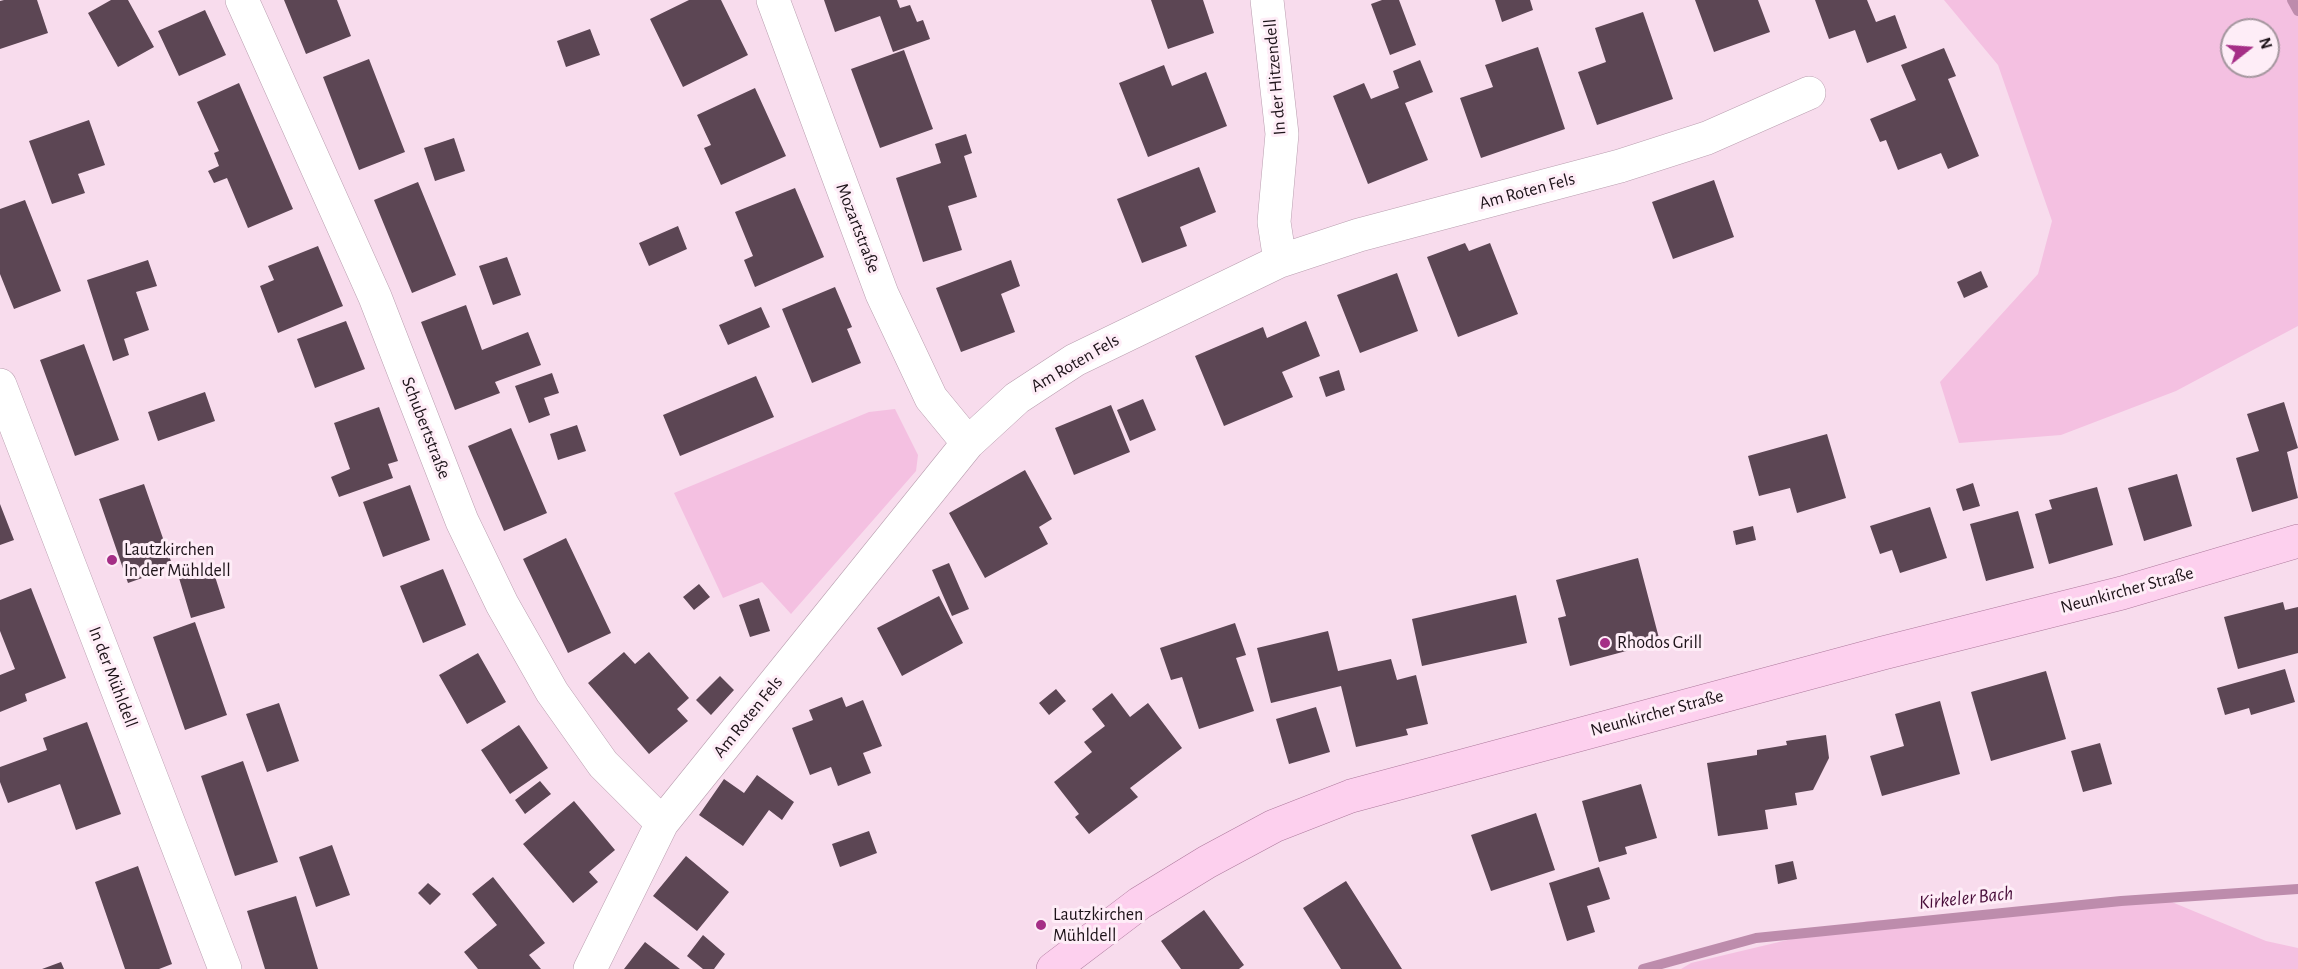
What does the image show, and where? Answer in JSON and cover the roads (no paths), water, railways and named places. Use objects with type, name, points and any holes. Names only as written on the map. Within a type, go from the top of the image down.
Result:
[{"type":"main road","name":"Neunkircher Straße","points":[[1053,969],[1140,903],[1207,862],[1275,826],[1351,796],[1883,653],[2122,593],[2298,541]]},
{"type":"street","name":"Schubertstraße","points":[[242,0],[375,297],[462,521],[502,604],[552,692],[603,764],[662,823]]},
{"type":"street","name":"Mozartstraße","points":[[773,0],[882,294],[931,398],[968,443]]},
{"type":"street","name":"In der Hitzendell","points":[[1267,0],[1282,134],[1274,222],[1280,261]]},
{"type":"street","name":"Am Roten Fels","points":[[590,969],[662,823],[968,443],[1017,398],[1075,360],[1280,261],[1359,235],[1620,166],[1707,138],[1809,93]]},
{"type":"street","name":"In der Mühldell","points":[[0,385],[225,969]]},
{"type":"waterway","points":[[2292,0],[2298,11]]},
{"type":"waterway","name":"Kirkeler Bach","points":[[1643,969],[1756,938],[2121,901],[2298,889]]},
{"type":"place","name":"Lautzkirchen In der Mühldell","points":[[112,560]]},
{"type":"place","name":"Rhodos Grill","points":[[1605,643]]},
{"type":"place","name":"Lautzkirchen Mühldell","points":[[1041,925]]}]
